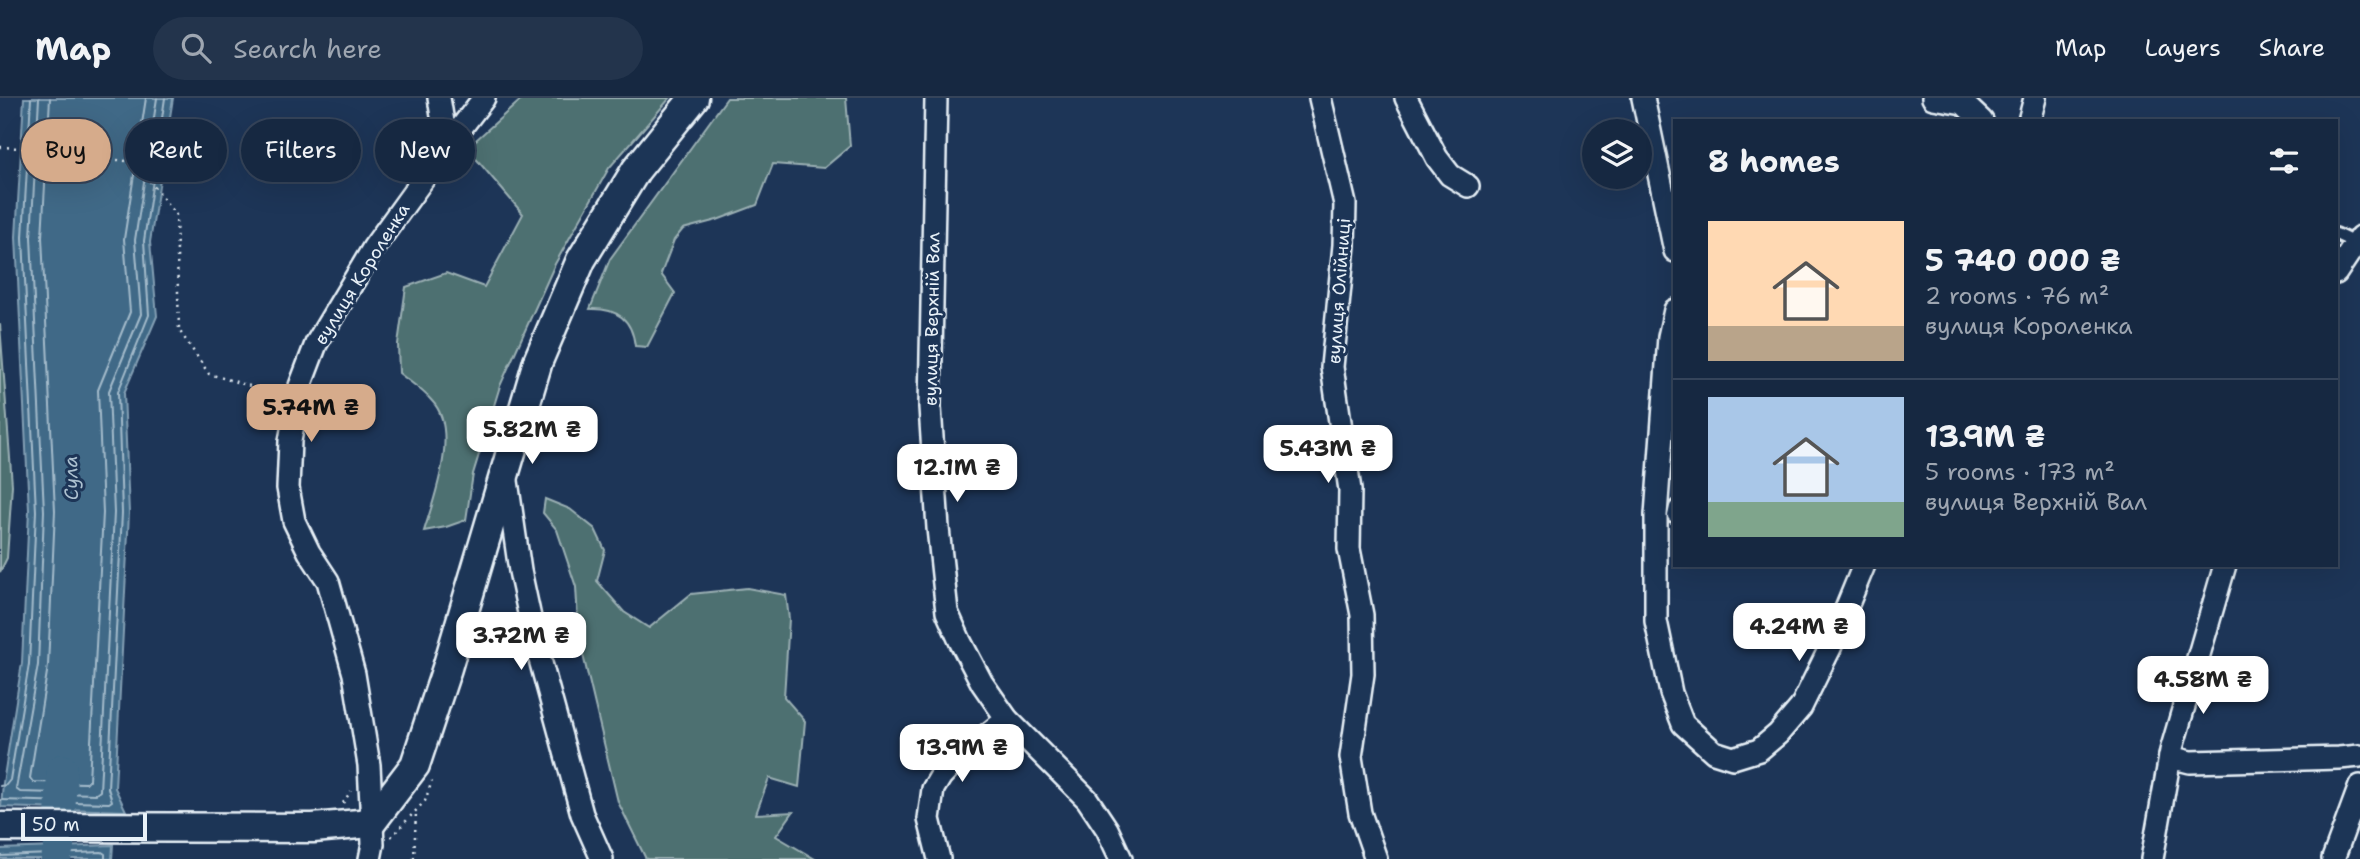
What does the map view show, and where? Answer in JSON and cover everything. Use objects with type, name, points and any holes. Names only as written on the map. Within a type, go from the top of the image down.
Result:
[{"type":"main road","points":[[0,827],[381,830],[415,765],[447,668],[538,361],[581,260],[636,170],[694,98]]},
{"type":"street","points":[[439,98],[442,119]]},
{"type":"street","name":"вулиця Короленка","points":[[468,119],[484,98]]},
{"type":"street","name":"вулиця Верхній Вал","points":[[936,98],[930,407],[947,612],[982,683],[1007,719],[1087,799],[1107,829],[1121,859]]},
{"type":"street","name":"вулиця Олійниці","points":[[1320,98],[1345,204],[1344,246],[1332,367],[1350,490],[1349,549],[1362,615],[1363,674],[1351,757],[1360,813],[1376,859]]},
{"type":"street","points":[[1406,98],[1437,159],[1450,175],[1468,186]]},
{"type":"street","points":[[1643,98],[1673,241]]},
{"type":"street","points":[[1933,98],[1963,103],[1980,119]]},
{"type":"street","points":[[2030,119],[2035,98]]},
{"type":"street","name":"вулиця Короленка","points":[[370,859],[373,844],[381,830],[354,674],[328,581],[309,552],[294,521],[288,488],[290,441],[300,386],[316,344],[374,247],[421,182]]},
{"type":"street","points":[[2338,269],[2353,243]]},
{"type":"street","points":[[1673,319],[1669,337],[1656,515],[1656,621],[1671,693],[1684,724],[1714,752],[1734,758],[1759,750],[1778,734],[1801,707],[1830,648],[1863,567]]},
{"type":"street","points":[[506,469],[516,546],[535,641],[582,814],[602,859]]},
{"type":"street","points":[[2152,859],[2170,757],[2223,567]]},
{"type":"street","points":[[939,859],[929,819],[933,789],[958,758],[1007,719]]},
{"type":"street","points":[[2170,757],[2190,762],[2360,756]]},
{"type":"street","points":[[2333,859],[2360,786]]},
{"type":"path","points":[[0,147],[88,151],[101,158],[135,162],[176,215],[179,330],[209,374],[297,400]]},
{"type":"path","points":[[381,830],[416,812],[425,801],[433,778]]},
{"type":"path","points":[[414,859],[416,812]]},
{"type":"green space","points":[[523,98],[670,98],[609,168],[555,264],[500,386],[473,474],[466,520],[424,531],[442,464],[444,429],[440,414],[432,401],[399,373],[398,344],[406,287],[446,273],[484,287],[523,214],[475,157],[475,141]]},
{"type":"green space","points":[[727,98],[846,98],[850,146],[824,168],[773,164],[757,205],[683,229],[674,240],[661,274],[675,293],[647,347],[635,346],[627,322],[622,317],[600,309],[590,309],[610,259]]},
{"type":"green space","points":[[0,324],[12,485],[7,558],[0,572]]},
{"type":"green space","points":[[545,499],[570,509],[595,529],[605,550],[597,581],[624,612],[649,628],[691,594],[747,588],[786,595],[789,619],[784,697],[805,721],[799,787],[769,778],[756,814],[793,812],[776,836],[815,859],[646,859],[618,802],[579,638],[576,587],[557,530],[543,513]]},
{"type":"water","points":[[24,98],[173,98],[170,119],[125,119],[125,182],[160,182],[150,242],[157,316],[124,393],[129,513],[115,788],[126,811],[1,807],[22,663],[29,510],[16,237],[21,150],[21,182],[111,182],[111,119],[23,119]]},
{"type":"water","points":[[113,845],[112,859],[0,859],[0,849]]},
{"type":"waterway","name":"Сула","points":[[56,859],[59,846],[62,769]]}]
